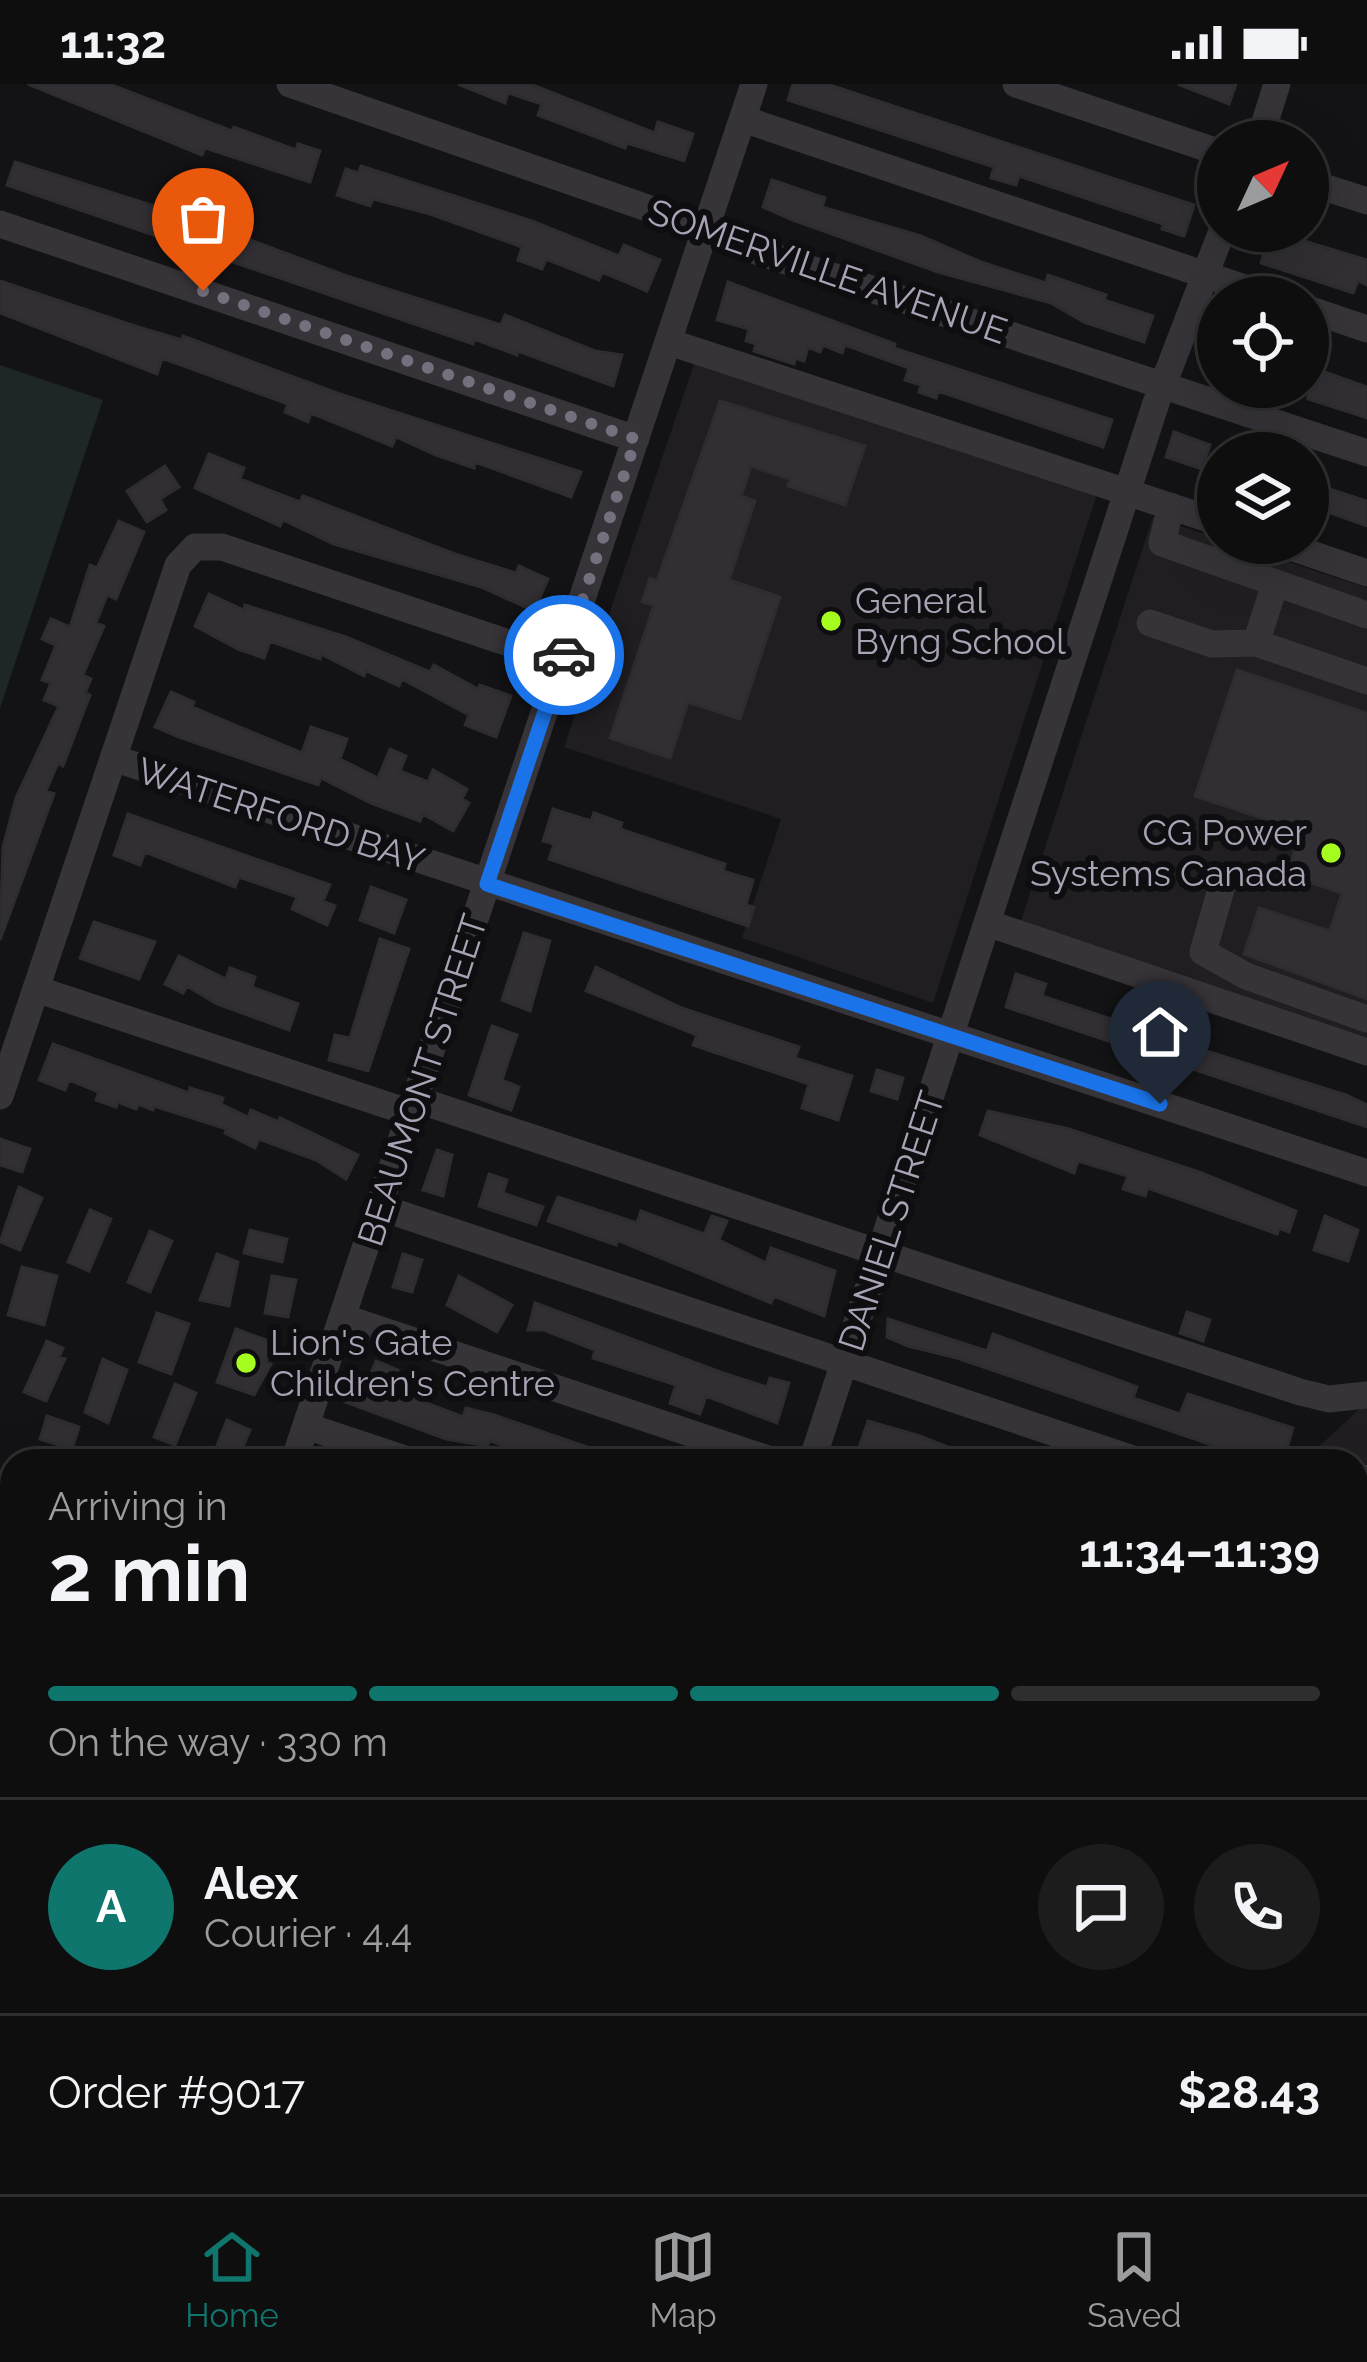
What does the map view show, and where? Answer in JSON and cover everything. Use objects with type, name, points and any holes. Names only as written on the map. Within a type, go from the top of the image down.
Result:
[{"type":"street","name":"SOMERVILLE AVENUE","points":[[290,84],[703,230],[1367,453]]},
{"type":"street","name":"BEAUMONT STREET","points":[[298,1449],[754,84]]},
{"type":"street","points":[[1016,84],[1197,145]]},
{"type":"street","points":[[1266,120],[1277,84]]},
{"type":"street","points":[[743,119],[1207,276]]},
{"type":"street","points":[[1329,189],[1367,201]]},
{"type":"street","points":[[0,224],[636,439]]},
{"type":"street","name":"DANIEL STREET","points":[[816,1449],[1127,491],[1213,252]]},
{"type":"street","points":[[1329,316],[1367,329]]},
{"type":"street","points":[[669,342],[1197,515]]},
{"type":"street","points":[[1171,506],[1162,543],[1367,615]]},
{"type":"street","name":"WATERFORD BAY","points":[[562,661],[222,547],[194,547],[178,565],[113,758],[1367,1173]]},
{"type":"street","points":[[1329,560],[1367,573]]},
{"type":"street","points":[[1256,643],[1275,584]]},
{"type":"street","points":[[1150,623],[1212,644],[1256,643],[1367,681]]},
{"type":"street","points":[[0,1096],[113,758]]},
{"type":"street","points":[[1222,886],[1203,952],[1246,976],[1367,1018]]},
{"type":"street","points":[[990,924],[1367,1052]]},
{"type":"street","points":[[36,989],[881,1252],[1300,1392],[1330,1399],[1367,1395]]},
{"type":"street","points":[[379,1207],[1101,1449]]},
{"type":"street","points":[[342,1317],[738,1449]]},
{"type":"street","points":[[306,1426],[375,1449]]},
{"type":"shaded area","name":"General Byng School","points":[[694,364],[1097,494],[933,1003],[742,938],[781,819],[564,747]]},
{"type":"shaded area","points":[[0,365],[103,400],[0,708]]},
{"type":"shaded area","points":[[1153,517],[1197,532],[1197,564],[1295,564],[1367,588],[1367,1044],[1019,927]]},
{"type":"shaded area","points":[[1367,1402],[1367,1449],[1316,1449]]},
{"type":"building","points":[[28,84],[109,84],[232,131],[234,127],[296,150],[298,144],[320,151],[310,182],[205,148],[202,155]]},
{"type":"building","points":[[458,84],[530,84],[655,133],[658,122],[693,134],[684,161],[627,143],[625,148],[538,115],[542,104],[508,93],[505,103]]},
{"type":"building","points":[[793,84],[827,84],[1194,205],[1184,236],[1162,229],[1163,224],[1019,176],[1016,185],[991,178],[994,167],[788,100]]},
{"type":"building","points":[[1178,84],[1236,84],[1229,104]]},
{"type":"building","points":[[15,162],[501,325],[505,315],[595,351],[622,355],[613,386],[518,351],[517,355],[474,339],[473,344],[7,185]]},
{"type":"building","points":[[361,166],[532,221],[619,256],[624,245],[660,260],[647,291],[602,272],[599,280],[546,259],[542,269],[518,260],[522,247],[430,214],[373,199],[370,206],[337,195],[346,169],[358,173]]},
{"type":"building","points":[[772,180],[825,198],[822,207],[921,236],[981,262],[1046,283],[1048,275],[1106,295],[1104,300],[1153,316],[1144,342],[1084,322],[1051,303],[938,272],[763,207]]},
{"type":"building","points":[[1329,249],[1367,260],[1367,285],[1358,281],[1353,293],[1329,285],[1329,276],[1301,276],[1261,263],[1264,252]]},
{"type":"building","points":[[0,281],[138,327],[182,340],[183,336],[337,393],[581,472],[571,497],[475,462],[474,468],[436,455],[396,437],[392,446],[311,413],[308,422],[285,412],[288,404],[162,358],[157,374],[0,313]]},
{"type":"building","points":[[728,282],[895,344],[894,348],[1112,420],[1103,447],[938,391],[936,398],[919,392],[921,385],[905,380],[909,368],[845,345],[842,353],[823,345],[820,352],[808,347],[804,361],[795,358],[794,364],[754,351],[756,344],[746,341],[749,329],[717,320]]},
{"type":"building","points":[[1329,373],[1367,387],[1367,418],[1329,406]]},
{"type":"building","points":[[720,401],[865,446],[845,505],[788,486],[790,479],[751,466],[741,496],[755,501],[729,580],[780,597],[740,719],[688,702],[670,758],[610,738],[654,605],[642,602],[650,578],[657,581]]},
{"type":"building","points":[[1174,432],[1197,440],[1197,467],[1166,457]]},
{"type":"building","points":[[209,454],[244,468],[240,479],[300,502],[303,496],[455,554],[516,573],[519,566],[548,579],[534,611],[481,587],[334,544],[283,520],[280,526],[195,488]]},
{"type":"building","points":[[165,466],[179,487],[160,499],[166,510],[147,522],[127,491]]},
{"type":"building","points":[[1329,489],[1367,501],[1367,526],[1329,512]]},
{"type":"building","points":[[119,521],[144,532],[116,599],[107,595],[96,623],[104,626],[83,675],[91,679],[85,693],[90,695],[63,766],[58,763],[46,791],[54,794],[0,940],[3,847],[16,798],[59,706],[44,700],[51,683],[42,680],[56,645],[42,639],[51,619],[70,627],[90,565],[97,568]]},
{"type":"building","points":[[209,594],[244,610],[245,605],[346,637],[430,672],[434,665],[478,689],[480,685],[511,696],[496,737],[465,725],[469,715],[402,679],[399,686],[366,671],[364,676],[321,654],[320,659],[270,641],[264,658],[238,649],[195,626]]},
{"type":"building","name":"CG Power Systems Canada","points":[[1237,670],[1367,713],[1367,999],[1244,954],[1259,908],[1330,931],[1342,893],[1287,875],[1301,831],[1195,796]]},
{"type":"building","points":[[171,692],[194,702],[192,707],[302,753],[311,727],[347,739],[340,759],[378,778],[390,749],[406,756],[400,771],[428,782],[433,770],[467,789],[462,799],[469,803],[453,831],[423,814],[420,821],[321,778],[318,785],[179,737],[155,727]]},
{"type":"building","points":[[553,809],[591,821],[594,813],[622,823],[620,829],[725,864],[723,871],[753,880],[746,905],[754,907],[748,926],[549,859],[554,844],[543,841]]},
{"type":"building","points":[[128,814],[330,885],[323,901],[335,906],[327,925],[292,909],[297,897],[239,877],[235,887],[145,852],[140,865],[114,855]]},
{"type":"building","points":[[371,887],[406,900],[394,933],[360,920]]},
{"type":"building","points":[[94,922],[155,942],[139,979],[80,958]]},
{"type":"building","points":[[524,933],[550,941],[530,1011],[502,1000]]},
{"type":"building","points":[[380,939],[409,949],[368,1071],[329,1060],[335,1035],[350,1038]]},
{"type":"building","points":[[179,956],[226,979],[230,968],[255,977],[252,987],[298,1004],[289,1030],[217,1004],[187,986],[183,993],[165,984]]},
{"type":"building","points":[[596,967],[682,1008],[799,1047],[795,1058],[852,1076],[838,1120],[802,1108],[809,1084],[693,1045],[697,1035],[586,991]]},
{"type":"building","points":[[1016,974],[1046,984],[1042,996],[1114,1020],[1118,1007],[1150,1017],[1146,1032],[1346,1095],[1367,1105],[1367,1127],[1006,1007]]},
{"type":"building","points":[[492,1026],[517,1035],[502,1080],[519,1087],[511,1110],[469,1095]]},
{"type":"building","points":[[53,1044],[189,1093],[190,1088],[223,1098],[221,1104],[248,1117],[251,1110],[279,1122],[280,1118],[358,1155],[346,1179],[316,1160],[259,1139],[255,1148],[225,1133],[227,1129],[154,1106],[153,1110],[138,1104],[136,1109],[118,1102],[116,1107],[96,1100],[99,1092],[69,1080],[65,1090],[39,1080]]},
{"type":"building","points":[[877,1070],[903,1078],[897,1099],[871,1091]]},
{"type":"building","points":[[988,1111],[1069,1129],[1199,1172],[1296,1211],[1289,1232],[1279,1228],[1277,1234],[1148,1188],[1145,1196],[1123,1189],[1128,1176],[1078,1161],[1074,1173],[980,1135]]},
{"type":"building","points":[[0,1139],[30,1149],[22,1172],[0,1165]]},
{"type":"building","points":[[437,1150],[452,1155],[443,1196],[423,1190]]},
{"type":"building","points":[[489,1174],[507,1180],[503,1193],[543,1207],[536,1225],[479,1206]]},
{"type":"building","points":[[19,1187],[42,1198],[20,1250],[0,1242]]},
{"type":"building","points":[[558,1197],[637,1223],[641,1211],[704,1234],[712,1216],[727,1221],[719,1240],[766,1263],[771,1248],[835,1271],[824,1316],[774,1296],[771,1303],[617,1240],[616,1245],[548,1221]]},
{"type":"building","points":[[90,1210],[111,1219],[89,1271],[68,1262]]},
{"type":"building","points":[[1325,1216],[1358,1230],[1348,1261],[1314,1250]]},
{"type":"building","points":[[250,1230],[287,1239],[282,1262],[244,1253]]},
{"type":"building","points":[[150,1231],[172,1241],[150,1292],[128,1282]]},
{"type":"building","points":[[217,1254],[238,1262],[229,1306],[200,1300]]},
{"type":"building","points":[[403,1254],[422,1260],[412,1292],[393,1287]]},
{"type":"building","points":[[22,1267],[57,1276],[44,1325],[8,1315]]},
{"type":"building","points":[[272,1276],[296,1280],[288,1317],[265,1313]]},
{"type":"building","points":[[459,1276],[512,1305],[497,1332],[447,1305]]},
{"type":"building","points":[[535,1303],[767,1387],[770,1378],[789,1383],[777,1423],[706,1396],[700,1414],[670,1403],[676,1385],[593,1358],[595,1350],[544,1330],[528,1330]]},
{"type":"building","points":[[1187,1312],[1210,1320],[1203,1341],[1180,1333]]},
{"type":"building","points":[[157,1313],[189,1324],[171,1374],[139,1362]]},
{"type":"building","points":[[888,1319],[987,1351],[993,1334],[1137,1387],[1133,1398],[1180,1414],[1188,1394],[1293,1428],[1287,1449],[1224,1449],[887,1337]]},
{"type":"building","name":"Lion's Gate Children's Centre","points":[[236,1329],[272,1342],[266,1362],[271,1364],[254,1395],[217,1382]]},
{"type":"building","points":[[47,1341],[63,1348],[59,1357],[65,1359],[46,1401],[24,1392]]},
{"type":"building","points":[[103,1359],[127,1370],[108,1423],[85,1412]]},
{"type":"building","points":[[376,1361],[398,1370],[390,1388],[421,1401],[463,1417],[466,1408],[494,1415],[593,1449],[511,1449],[489,1440],[488,1446],[446,1439],[345,1402],[356,1376],[368,1381]]},
{"type":"building","points":[[175,1384],[196,1393],[175,1445],[154,1437]]},
{"type":"building","points":[[47,1416],[79,1427],[72,1449],[40,1439]]},
{"type":"building","points":[[227,1420],[250,1430],[242,1449],[216,1449]]},
{"type":"building","points":[[868,1421],[953,1449],[858,1449]]},
{"type":"way so far","points":[[203,291],[636,439],[564,655]]},
{"type":"place","name":"General Byng School","points":[[831,621]]},
{"type":"place","name":"CG Power Systems Canada","points":[[1331,853]]},
{"type":"place","name":"Lion's Gate Children's Centre","points":[[246,1363]]},
{"type":"route","points":[[564,655],[487,884],[1160,1104]]}]
